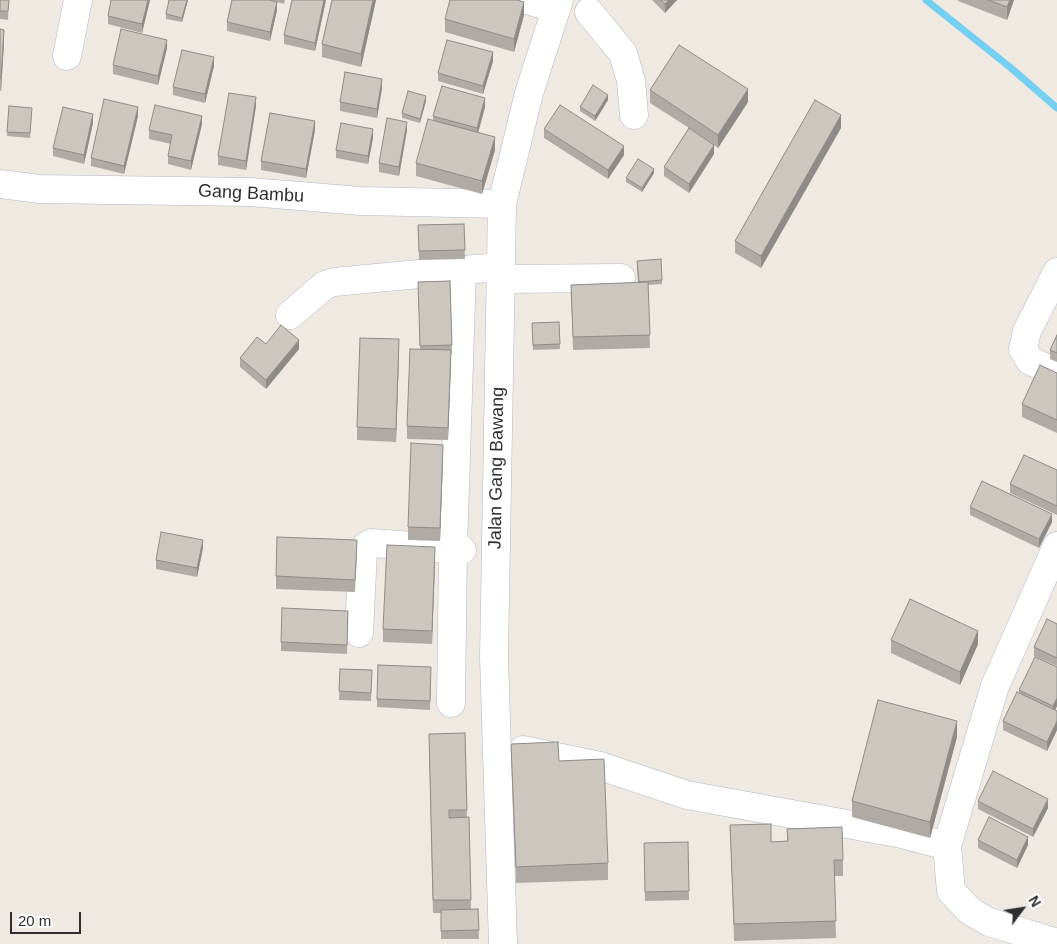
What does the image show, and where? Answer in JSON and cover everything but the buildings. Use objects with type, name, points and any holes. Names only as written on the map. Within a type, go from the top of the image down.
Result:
[{"type":"street","points":[[67,56],[78,0]]},
{"type":"street","points":[[527,0],[571,5],[623,53],[631,81],[634,115]]},
{"type":"street","name":"Jalan Gang Bawang","points":[[503,944],[494,657],[472,550],[501,273],[502,204],[529,93],[571,5]]},
{"type":"street","name":"Gang Bambu","points":[[0,184],[39,189],[250,192],[361,201],[502,204]]},
{"type":"street","points":[[451,703],[472,550],[462,270]]},
{"type":"street","points":[[290,315],[325,285],[334,282],[462,270],[622,278]]},
{"type":"street","points":[[1057,272],[1027,332],[1023,349],[1030,361],[1057,372]]},
{"type":"street","points":[[359,633],[363,551],[366,546],[371,543],[472,550]]},
{"type":"street","points":[[1057,546],[995,686],[947,846],[951,891],[958,901],[970,911],[989,922],[1057,943]]},
{"type":"street","points":[[497,746],[563,757],[600,766],[687,795],[893,832],[947,846]]},
{"type":"waterway","points":[[926,0],[1011,68],[1057,108]]}]
